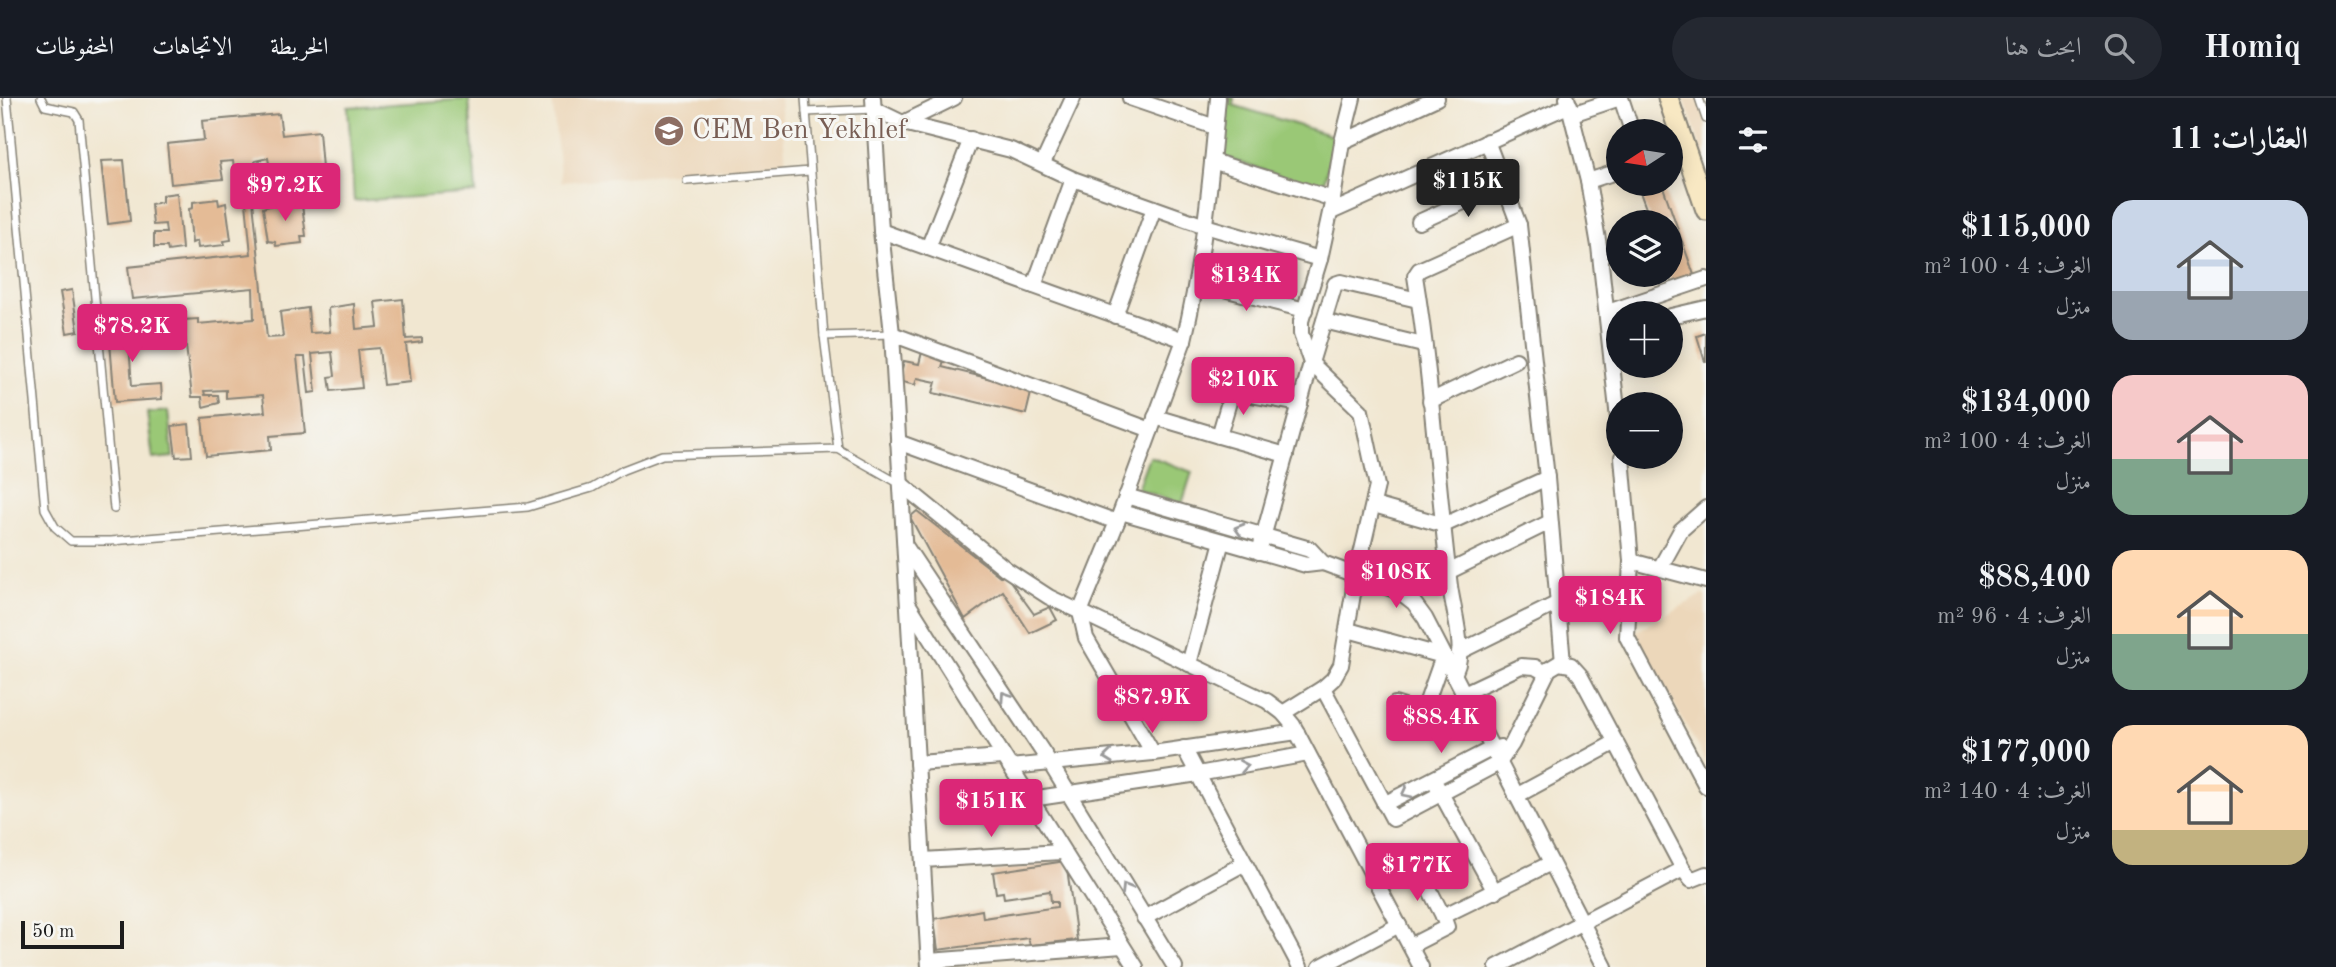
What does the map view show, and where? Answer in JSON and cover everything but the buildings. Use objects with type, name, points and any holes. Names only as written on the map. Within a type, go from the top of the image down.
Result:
[{"type":"main road","points":[[1668,98],[1672,119]]},
{"type":"main road","points":[[1684,165],[1706,211]]},
{"type":"street","points":[[903,122],[954,98]]},
{"type":"street","points":[[1043,163],[1073,98]]},
{"type":"street","points":[[1130,98],[1215,127]]},
{"type":"street","points":[[1153,753],[1086,638],[1080,612],[1119,517],[1184,340],[1205,226],[1218,98]]},
{"type":"street","points":[[1283,713],[1323,688],[1333,679],[1341,664],[1356,576],[1374,505],[1376,479],[1362,411],[1311,363],[1301,334],[1301,321],[1320,259],[1353,98]]},
{"type":"street","points":[[1342,142],[1437,98]]},
{"type":"street","points":[[1212,161],[1332,206],[1570,106],[1621,98],[1628,119]]},
{"type":"street","points":[[873,103],[903,122],[1011,150],[1073,179],[1205,226],[1320,259]]},
{"type":"street","points":[[873,103],[881,231],[892,334],[929,964],[1122,946]]},
{"type":"street","points":[[1570,106],[1588,181],[1606,301]]},
{"type":"street","points":[[928,248],[971,139]]},
{"type":"street","points":[[1487,141],[1518,225],[1563,663]]},
{"type":"street","points":[[1588,181],[1606,175]]},
{"type":"street","points":[[1034,286],[1073,179]]},
{"type":"street","points":[[1419,222],[1503,184]]},
{"type":"street","points":[[1115,316],[1154,208]]},
{"type":"street","points":[[1452,675],[1457,670],[1459,652],[1415,276],[1419,270],[1518,225]]},
{"type":"street","points":[[881,231],[1184,340]]},
{"type":"street","points":[[1641,301],[1706,279]]},
{"type":"street","points":[[1196,282],[1305,310]]},
{"type":"street","points":[[1259,552],[1335,284],[1338,282],[1418,300]]},
{"type":"street","points":[[1683,313],[1706,308]]},
{"type":"street","points":[[1324,321],[1423,345]]},
{"type":"street","points":[[892,334],[1153,423],[1219,436],[1286,455]]},
{"type":"street","points":[[1430,401],[1516,360]]},
{"type":"street","points":[[1219,436],[1233,392],[1300,404]]},
{"type":"street","points":[[898,442],[1119,517],[1185,530],[1306,565],[1323,563]]},
{"type":"street","points":[[1623,469],[1631,561],[1627,637],[1706,786]]},
{"type":"street","points":[[1374,505],[1444,525],[1546,478]]},
{"type":"street","points":[[901,484],[1006,569],[1049,597],[1267,701],[1283,713],[1297,732],[1421,967]]},
{"type":"street","points":[[1126,496],[1310,549],[1323,563],[1400,592],[1415,603],[1605,967]]},
{"type":"street","points":[[1660,568],[1681,530],[1706,508]]},
{"type":"street","points":[[1185,530],[1191,515]]},
{"type":"street","points":[[1448,572],[1550,522]]},
{"type":"street","points":[[1189,664],[1222,541]]},
{"type":"street","points":[[905,545],[1051,763],[1175,967]]},
{"type":"street","points":[[1631,561],[1706,580]]},
{"type":"street","points":[[1459,652],[1558,603]]},
{"type":"street","points":[[908,604],[1136,967]]},
{"type":"street","points":[[1348,629],[1443,656]]},
{"type":"street","points":[[1395,705],[1420,712],[1424,710],[1443,656]]},
{"type":"street","points":[[1323,688],[1393,819],[1499,763],[1512,744],[1546,673],[1552,666],[1563,663],[1571,665],[1580,675],[1683,869],[1691,880],[1706,874]]},
{"type":"street","points":[[1462,694],[1521,666],[1535,667],[1546,673]]},
{"type":"street","points":[[917,763],[1051,763],[1153,753],[1297,732]]},
{"type":"street","points":[[1516,796],[1616,742]]},
{"type":"street","points":[[1384,804],[1491,748],[1512,744]]},
{"type":"street","points":[[1184,748],[1300,967]]},
{"type":"street","points":[[1031,799],[1198,774],[1308,754]]},
{"type":"street","points":[[1433,778],[1495,892]]},
{"type":"street","points":[[923,860],[1062,852]]},
{"type":"street","points":[[1144,918],[1245,863]]},
{"type":"street","points":[[1443,916],[1551,863]]},
{"type":"street","points":[[1497,967],[1683,869]]},
{"type":"street","points":[[1410,946],[1447,927],[1421,873]]},
{"type":"street","points":[[1320,967],[1399,925]]},
{"type":"lane","points":[[7,98],[46,509],[55,527],[71,541],[111,541],[528,508],[592,488],[623,470],[662,454],[838,449],[901,484]]},
{"type":"lane","points":[[41,98],[45,106],[74,112],[79,120],[114,509]]},
{"type":"lane","points":[[805,98],[824,336],[838,449]]},
{"type":"lane","points":[[1699,98],[1706,119]]},
{"type":"lane","points":[[806,112],[873,103]]},
{"type":"lane","points":[[687,181],[810,171]]},
{"type":"lane","points":[[824,336],[892,334]]},
{"type":"shaded area","name":"CEM Ben Yekhlef","points":[[552,98],[780,98],[786,164],[561,182]]},
{"type":"shaded area","points":[[1684,98],[1706,98],[1706,162]]},
{"type":"shaded area","points":[[1702,595],[1706,596],[1706,762],[1635,632]]},
{"type":"green space","points":[[1225,98],[1234,98],[1233,105],[1336,137],[1322,190],[1220,156]]},
{"type":"green space","points":[[469,99],[476,193],[354,201],[348,107]]},
{"type":"green space","points":[[168,411],[173,457],[153,459],[147,413]]},
{"type":"green space","points":[[1149,456],[1192,472],[1182,504],[1137,489]]},
{"type":"place","name":"CEM Ben Yekhlef","points":[[669,131]]}]
